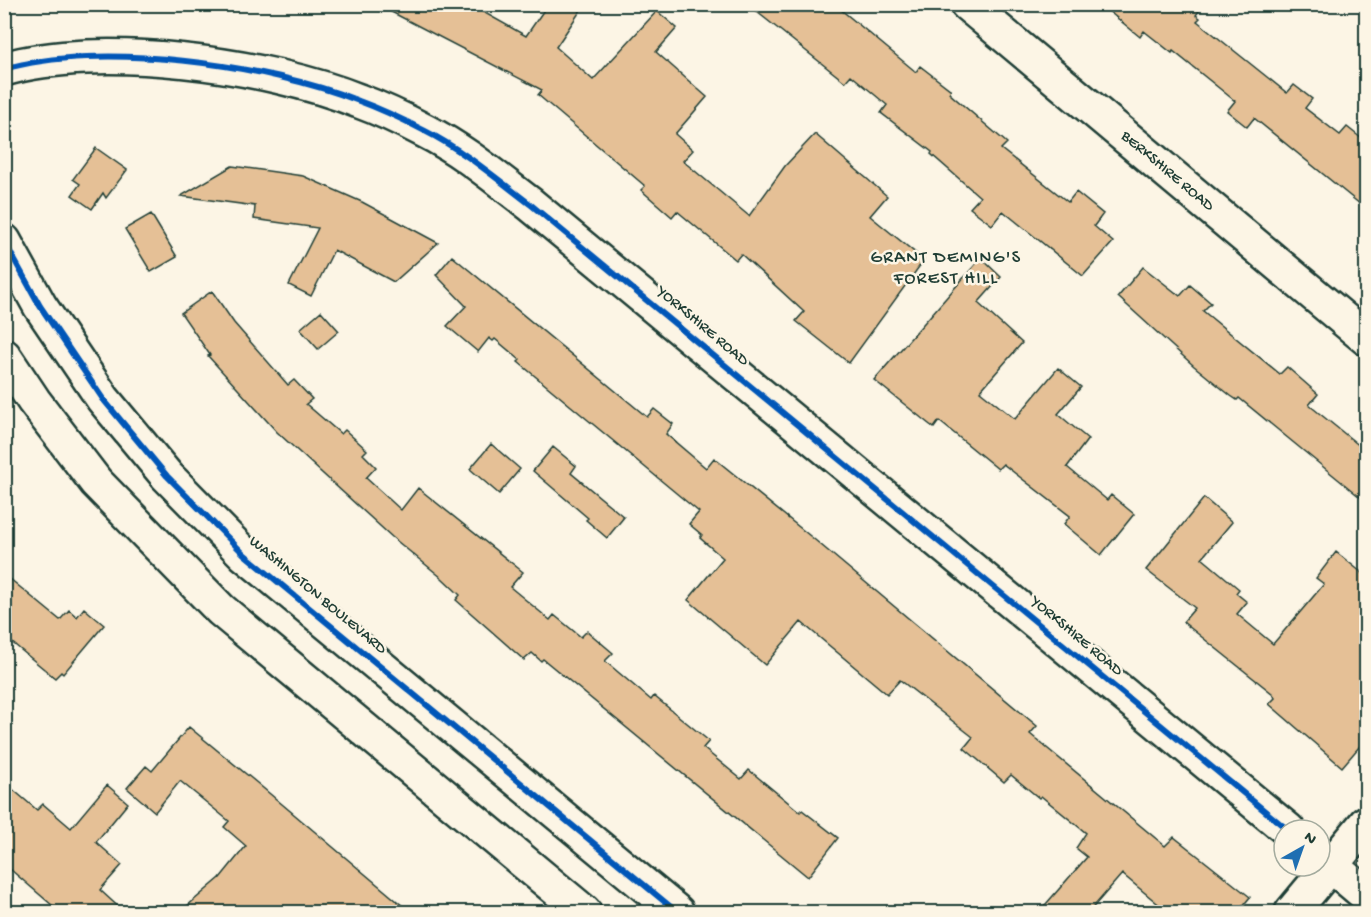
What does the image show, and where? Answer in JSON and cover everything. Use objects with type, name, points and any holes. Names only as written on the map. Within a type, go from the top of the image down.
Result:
[{"type":"street","name":"BERKSHIRE ROAD","points":[[967,4],[1366,338]]},
{"type":"street","name":"YORKSHIRE ROAD","points":[[4,69],[32,61],[101,56],[164,59],[236,69],[295,81],[358,100],[428,132],[481,166],[530,204],[1273,818]]},
{"type":"street","name":"WASHINGTON BOULEVARD","points":[[4,241],[40,306],[103,399],[167,476],[244,554],[676,912]]},
{"type":"street","points":[[4,356],[34,401],[96,482],[221,610],[584,912]]},
{"type":"street","points":[[1332,855],[1366,823]]},
{"type":"street","points":[[1332,866],[1366,895]]},
{"type":"street","points":[[1292,912],[1315,878]]},
{"type":"building","points":[[376,4],[469,4],[526,36],[548,4],[585,4],[556,47],[593,80],[657,11],[677,28],[656,52],[707,97],[675,134],[693,150],[683,161],[749,216],[785,166],[815,134],[887,196],[870,216],[924,260],[849,363],[796,321],[804,312],[741,254],[736,260],[677,211],[672,217],[641,190],[645,186],[538,95],[542,90]]},
{"type":"building","points":[[747,4],[834,4],[916,72],[920,66],[951,90],[949,93],[1007,143],[1001,149],[1068,202],[1076,192],[1103,214],[1094,226],[1113,242],[1083,276],[1003,211],[992,225],[970,208],[980,197],[931,154],[932,152],[881,113],[887,105],[851,75],[845,82]]},
{"type":"building","points":[[1100,4],[1204,4],[1196,15],[1200,18],[1197,21],[1287,93],[1294,85],[1312,99],[1305,108],[1340,135],[1347,127],[1366,142],[1366,209],[1254,118],[1247,127],[1227,111],[1235,101],[1173,51],[1172,53],[1144,31],[1140,37]]},
{"type":"building","points":[[96,148],[127,170],[106,198],[103,193],[92,209],[72,195],[80,184],[73,179]]},
{"type":"building","points":[[232,166],[303,176],[362,202],[438,243],[394,282],[334,250],[311,296],[289,285],[318,228],[254,219],[255,206],[181,196]]},
{"type":"building","points":[[151,214],[177,257],[151,272],[125,229]]},
{"type":"building","points":[[452,256],[647,417],[654,409],[673,424],[666,434],[706,468],[714,458],[815,540],[1037,726],[1030,734],[1165,846],[1174,837],[1250,897],[1238,912],[1168,912],[1122,874],[1089,912],[1039,912],[1087,857],[1076,848],[1086,833],[1011,775],[1004,782],[964,748],[973,737],[900,680],[887,694],[801,622],[765,665],[688,600],[723,558],[700,538],[702,535],[689,524],[699,512],[518,362],[520,360],[495,339],[493,341],[489,338],[478,352],[447,326],[466,306],[436,275]]},
{"type":"building","points":[[981,258],[1001,277],[978,303],[1022,343],[980,391],[1015,419],[1058,368],[1081,387],[1058,414],[1088,439],[1067,467],[1107,500],[1111,495],[1134,514],[1101,555],[1064,524],[1070,516],[1003,464],[998,469],[939,421],[934,428],[874,380]]},
{"type":"building","points":[[1143,267],[1180,296],[1190,285],[1211,303],[1203,311],[1280,374],[1287,367],[1318,394],[1309,405],[1366,451],[1366,502],[1239,398],[1237,400],[1231,396],[1194,366],[1118,297]]},
{"type":"building","points":[[212,291],[234,323],[288,385],[294,380],[312,399],[306,404],[341,434],[345,430],[367,450],[363,454],[376,467],[366,478],[401,510],[418,488],[523,572],[510,587],[550,620],[554,615],[581,637],[587,631],[613,653],[605,661],[651,700],[654,696],[709,741],[703,748],[741,779],[749,770],[800,812],[802,810],[838,838],[808,877],[543,659],[541,661],[532,653],[524,660],[456,600],[460,595],[442,578],[392,537],[277,432],[208,356],[210,355],[181,313]]},
{"type":"building","points":[[321,311],[339,331],[318,349],[300,329]]},
{"type":"building","points":[[491,444],[520,469],[499,494],[470,469]]},
{"type":"building","points":[[553,447],[576,466],[571,473],[624,517],[607,538],[586,520],[588,518],[533,471]]},
{"type":"building","points":[[1204,498],[1232,522],[1202,558],[1239,589],[1236,593],[1247,602],[1237,614],[1273,644],[1324,584],[1316,578],[1336,552],[1366,576],[1366,739],[1342,767],[1269,704],[1275,698],[1273,694],[1183,622],[1195,608],[1146,570]]},
{"type":"building","points":[[4,574],[60,620],[69,610],[77,617],[84,608],[104,625],[63,674],[61,672],[55,678],[4,636]]},
{"type":"building","points":[[189,727],[410,912],[180,912],[220,878],[246,846],[224,827],[229,821],[180,781],[155,812],[127,788],[146,766],[152,771]]},
{"type":"building","points":[[4,782],[37,810],[43,804],[71,828],[107,785],[128,803],[96,842],[122,865],[100,890],[124,912],[60,912],[4,864]]},
{"type":"cycle path","points":[[4,69],[43,61],[87,57],[134,57],[231,67],[278,76],[359,101],[409,123],[453,147],[530,204],[1273,818]]},
{"type":"cycle path","points":[[4,241],[40,306],[103,399],[167,476],[244,554],[677,912]]},
{"type":"district","name":"GRANT DEMING'S FOREST HILL","points":[[946,268]]}]
